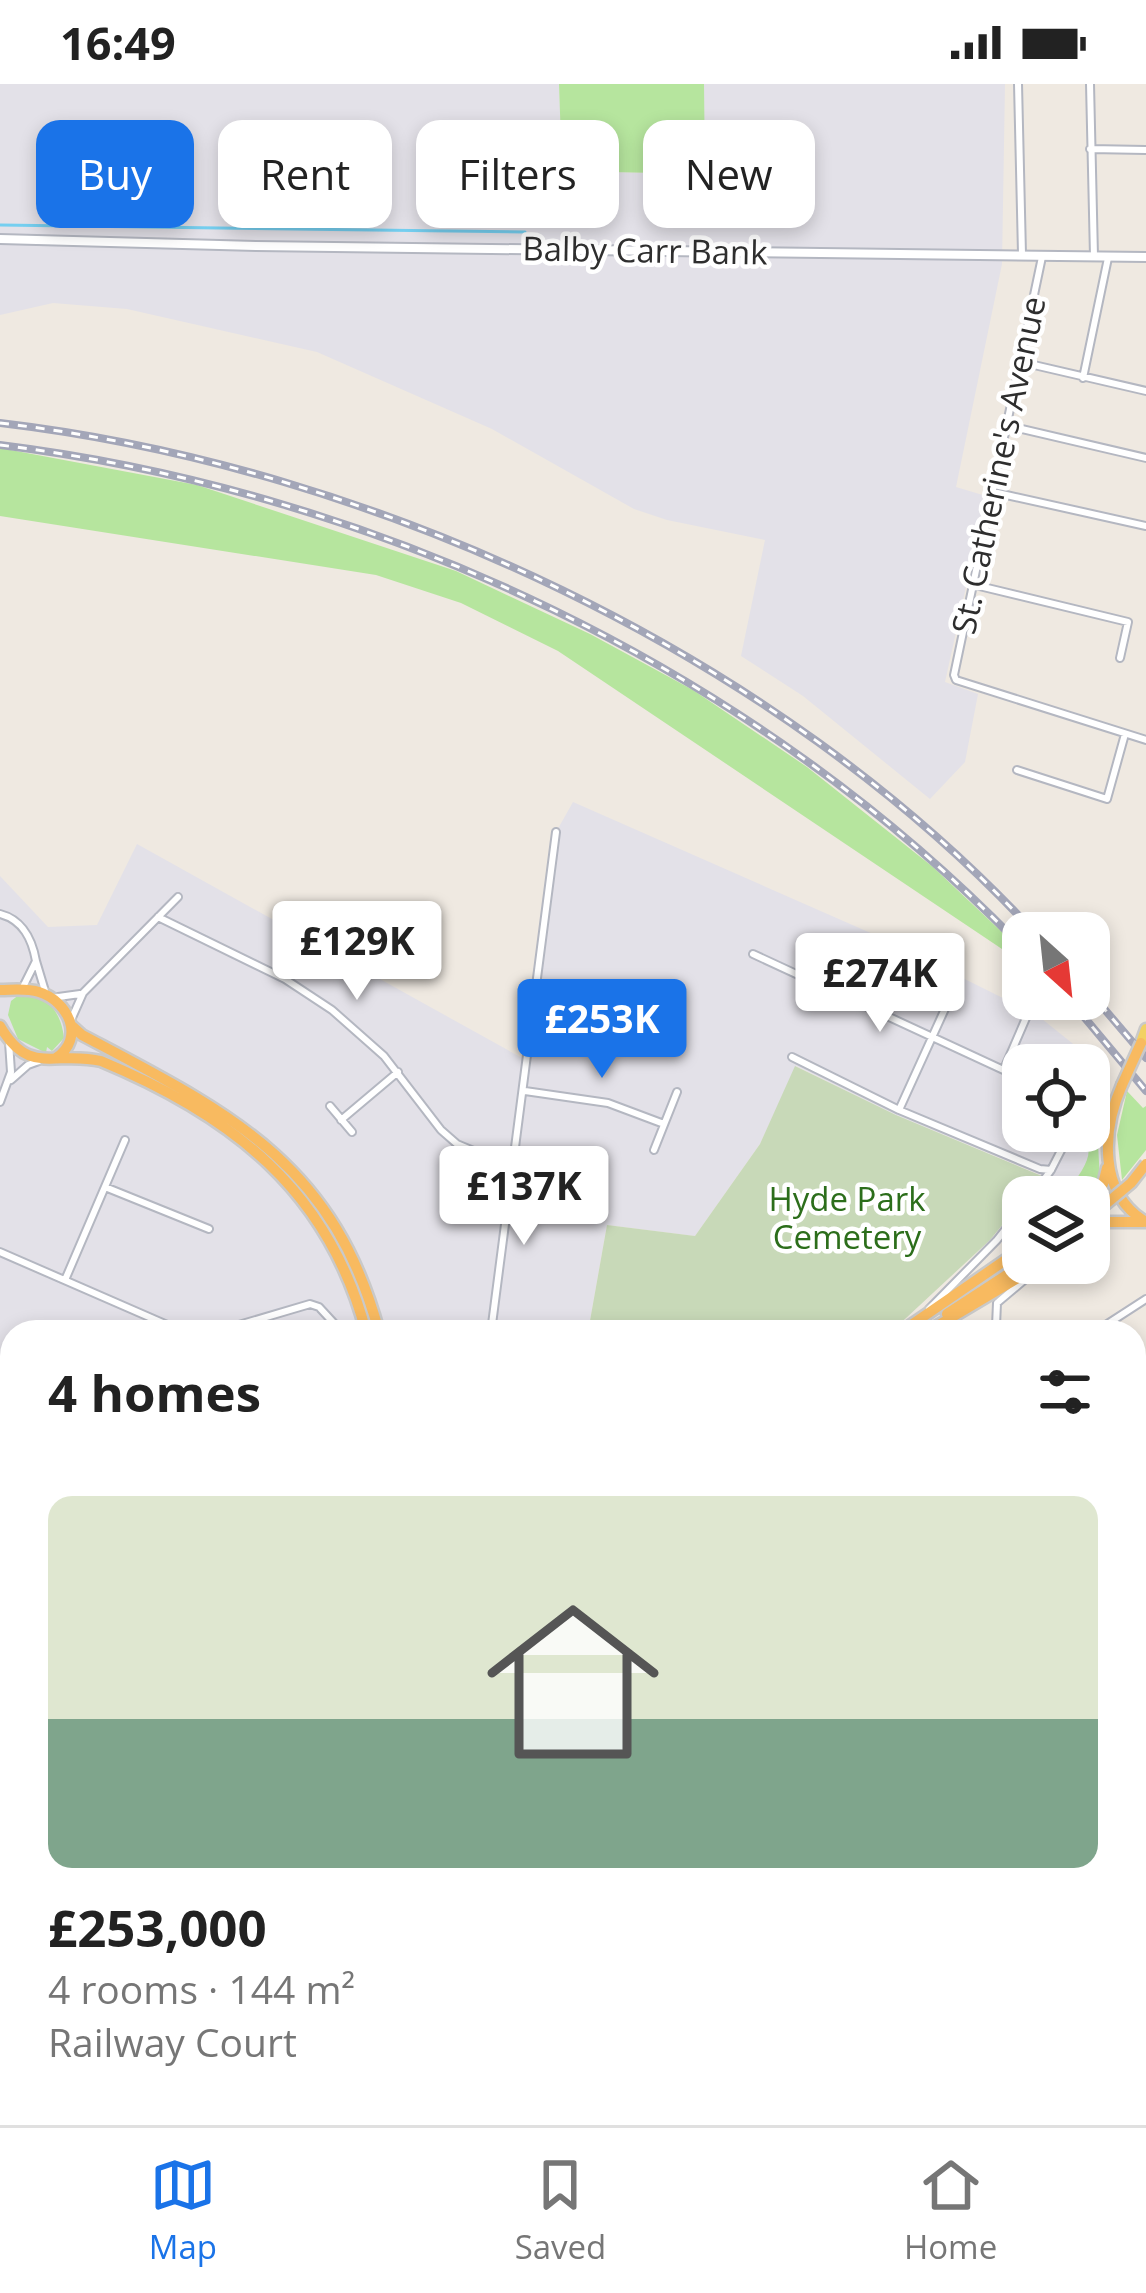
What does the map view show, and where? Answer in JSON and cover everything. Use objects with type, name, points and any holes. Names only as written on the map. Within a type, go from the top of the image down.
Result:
[{"type":"highway","points":[[0,1005],[12,990],[49,996],[82,1035],[245,1126],[309,1188],[337,1229],[376,1320]]},
{"type":"highway","points":[[48,1060],[69,1046],[71,1024]]},
{"type":"highway","points":[[3,1029],[22,1054],[48,1060],[86,1057],[114,1066],[197,1109],[254,1148],[318,1219],[344,1268],[362,1320]]},
{"type":"highway","points":[[1110,1113],[1143,1041]]},
{"type":"highway","points":[[1105,1176],[1109,1152]]},
{"type":"highway","points":[[1109,1159],[1119,1200],[1146,1222]]},
{"type":"highway","points":[[1110,1200],[1146,1164]]},
{"type":"highway","points":[[1110,1222],[1146,1222]]},
{"type":"highway","points":[[918,1320],[1002,1263]]},
{"type":"highway","points":[[941,1320],[1002,1278]]},
{"type":"highway","points":[[944,1320],[1008,1284]]},
{"type":"main road","points":[[1143,1041],[1146,1028]]},
{"type":"street","points":[[1018,84],[1022,254]]},
{"type":"street","points":[[1090,84],[1094,256]]},
{"type":"street","points":[[1090,149],[1146,150]]},
{"type":"street","name":"Balby Carr Bank","points":[[0,239],[1146,257]]},
{"type":"street","name":"St. Catherine's Avenue","points":[[1043,255],[954,675],[956,680],[1125,734]]},
{"type":"street","points":[[1083,378],[1109,256]]},
{"type":"street","points":[[1021,362],[1146,392]]},
{"type":"street","points":[[1008,425],[1146,458]]},
{"type":"street","points":[[993,492],[1146,526]]},
{"type":"street","points":[[975,585],[1128,622],[1120,658]]},
{"type":"street","points":[[1017,770],[1107,799],[1125,734],[1146,740]]},
{"type":"street","points":[[493,1320],[556,832]]},
{"type":"street","points":[[71,1024],[83,993],[178,897]]},
{"type":"street","points":[[0,914],[23,928],[49,996],[83,993]]},
{"type":"street","points":[[158,916],[303,990],[350,1024],[398,1072],[446,1137],[468,1150],[515,1158]]},
{"type":"street","points":[[857,1000],[884,943]]},
{"type":"street","points":[[753,954],[1002,1069]]},
{"type":"street","points":[[12,990],[36,961]]},
{"type":"street","points":[[899,1110],[959,978]]},
{"type":"street","points":[[3,1029],[9,1082]]},
{"type":"street","points":[[792,1057],[899,1110],[1051,1170]]},
{"type":"street","points":[[0,1102],[20,1070],[48,1060]]},
{"type":"street","points":[[341,1120],[398,1072]]},
{"type":"street","points":[[525,1091],[608,1102],[664,1124]]},
{"type":"street","points":[[654,1150],[677,1092]]},
{"type":"street","points":[[330,1106],[352,1132]]},
{"type":"street","points":[[65,1280],[125,1140]]},
{"type":"street","points":[[1046,1176],[1060,1152]]},
{"type":"street","points":[[105,1186],[208,1229]]},
{"type":"street","points":[[923,1316],[1002,1234]]},
{"type":"street","points":[[0,1252],[156,1320]]},
{"type":"street","points":[[996,1320],[997,1303],[1020,1284]]},
{"type":"street","points":[[1114,1320],[1146,1299]]},
{"type":"street","points":[[256,1320],[310,1304],[331,1320]]},
{"type":"shaded area","points":[[0,84],[559,84],[561,120],[416,120],[416,228],[619,228],[619,172],[643,173],[643,228],[815,228],[815,120],[704,120],[704,84],[1005,84],[1002,264],[956,487],[986,496],[945,682],[978,694],[965,762],[930,799],[803,696],[741,656],[765,540],[634,509],[492,429],[317,352],[127,309],[53,303],[0,315]]},
{"type":"shaded area","points":[[573,802],[882,938],[1002,998],[1002,1020],[1043,1020],[1073,1044],[1002,1044],[1002,1152],[1100,1152],[1102,1172],[1099,1176],[1040,1176],[896,1115],[796,1066],[760,1144],[695,1236],[607,1225],[590,1320],[0,1320],[0,876],[48,927],[97,925],[137,844],[522,1058],[551,841]]},
{"type":"green space","points":[[559,84],[704,84],[704,120],[643,120],[643,173],[619,172],[619,120],[560,120]]},
{"type":"green space","points":[[0,448],[197,485],[456,571],[590,634],[693,690],[807,767],[933,867],[1002,932],[1002,949],[558,651],[461,603],[376,575],[0,516]]},
{"type":"green space","points":[[20,994],[45,1001],[60,1020],[64,1038],[52,1051],[47,1047],[46,1053],[18,1039],[8,1015],[11,1001]]},
{"type":"green space","name":"Hyde Park Cemetery","points":[[795,1066],[896,1115],[1042,1176],[1002,1176],[1002,1225],[904,1320],[590,1320],[607,1225],[695,1236],[760,1144]]},
{"type":"green space","points":[[1127,1091],[1146,1106],[1146,1150],[1122,1180],[1117,1135]]},
{"type":"green space","points":[[1098,1152],[1100,1176],[1078,1176],[1088,1154]]},
{"type":"waterway","points":[[0,225],[525,232]]},
{"type":"railway","points":[[0,423],[142,446],[284,482],[425,530],[562,590],[693,661],[818,742],[932,833],[1013,912]]},
{"type":"railway","points":[[0,445],[142,469],[283,504],[421,552],[554,610],[683,680],[804,759],[918,849],[1002,928]]},
{"type":"railway","points":[[1110,1016],[1146,1058]]},
{"type":"railway","points":[[1087,1020],[1146,1091]]}]
